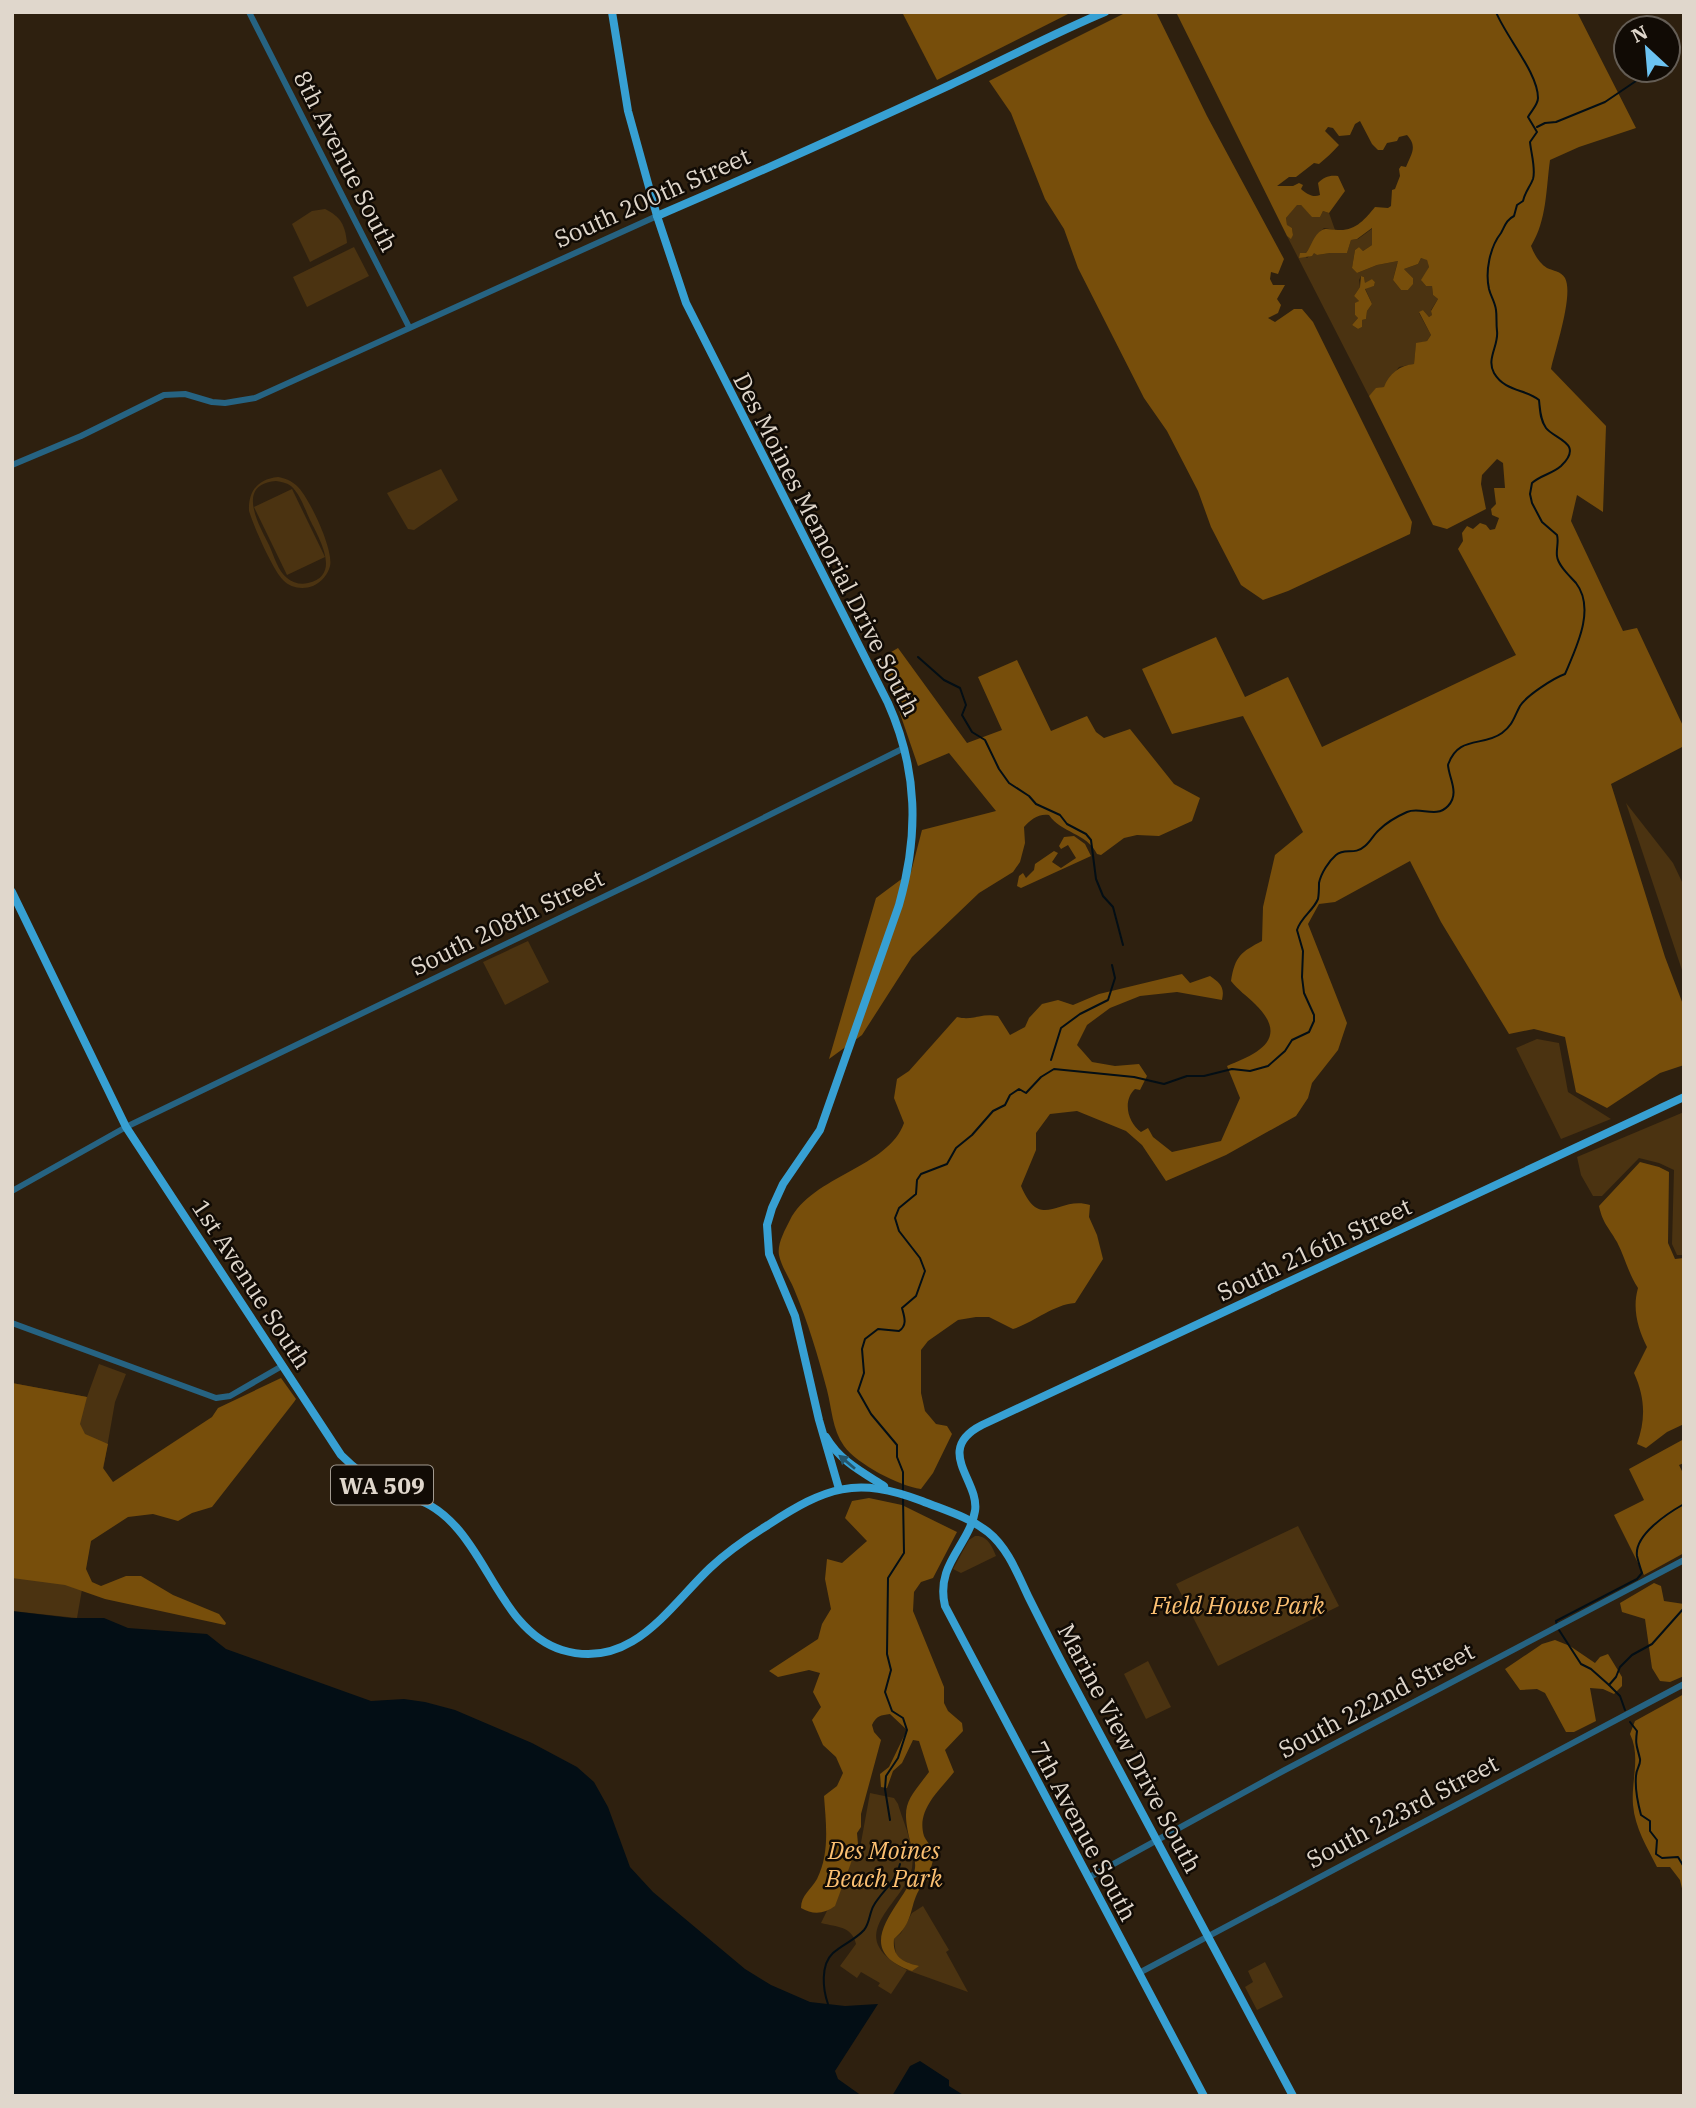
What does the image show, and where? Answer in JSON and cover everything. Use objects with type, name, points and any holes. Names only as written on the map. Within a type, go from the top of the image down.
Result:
[{"type":"main road","name":"Des Moines Memorial Drive South","points":[[611,12],[628,111],[657,216],[691,316],[888,703],[904,748],[914,806],[914,831],[903,894],[820,1130],[783,1184],[767,1225],[769,1254],[795,1316],[819,1420],[839,1489]]},
{"type":"main road","name":"South 200th Street","points":[[657,216],[896,110],[1036,42],[1105,12]]},
{"type":"main road","name":"1st Avenue South","points":[[12,892],[126,1128],[341,1455],[369,1478],[388,1488],[416,1497],[444,1515],[464,1535],[517,1616],[533,1633],[560,1649],[579,1653],[606,1652],[630,1644],[652,1627],[727,1552],[809,1500],[839,1489]]},
{"type":"main road","name":"South 216th Street","points":[[971,1521],[975,1507],[974,1495],[959,1462],[965,1441],[975,1428],[1684,1097]]},
{"type":"main road","points":[[819,1420],[838,1454],[858,1471],[890,1490]]},
{"type":"main road","name":"Marine View Drive South","points":[[839,1489],[873,1487],[890,1490],[971,1521],[993,1536],[1009,1558],[1055,1650],[1293,2096]]},
{"type":"main road","name":"7th Avenue South","points":[[971,1521],[947,1567],[943,1581],[943,1599],[949,1615],[1204,2096]]},
{"type":"street","name":"8th Avenue South","points":[[248,12],[410,327]]},
{"type":"street","name":"South 200th Street","points":[[12,465],[81,436],[164,394],[185,394],[212,402],[240,402],[255,398],[657,216]]},
{"type":"street","name":"South 208th Street","points":[[12,1191],[126,1128],[904,748]]},
{"type":"street","points":[[12,1323],[216,1398],[230,1396],[282,1366]]},
{"type":"street","name":"South 222nd Street","points":[[1088,1878],[1289,1768],[1684,1560]]},
{"type":"street","name":"South 223rd Street","points":[[1139,1973],[1684,1684]]},
{"type":"green space","points":[[1297,204],[1313,217],[1320,217],[1323,211],[1329,213],[1335,230],[1324,228],[1321,231],[1305,254],[1302,254],[1307,258],[1314,252],[1317,255],[1347,253],[1351,240],[1358,239],[1373,228],[1372,245],[1363,251],[1359,247],[1355,250],[1352,268],[1357,273],[1398,261],[1401,250],[1407,249],[1397,264],[1393,280],[1401,290],[1408,290],[1413,283],[1413,278],[1404,269],[1418,264],[1421,258],[1427,259],[1429,267],[1422,281],[1426,286],[1432,286],[1433,295],[1438,299],[1431,310],[1432,315],[1429,317],[1423,310],[1419,313],[1431,335],[1427,341],[1416,344],[1414,364],[1399,367],[1384,387],[1376,389],[1369,396],[1287,236],[1291,238],[1293,234],[1292,228],[1287,226],[1286,218]],"holes":[[[1361,276],[1364,277],[1365,284],[1372,279],[1375,282],[1374,286],[1365,288],[1372,304],[1366,319],[1362,320],[1362,327],[1358,329],[1352,325],[1358,318],[1355,315],[1355,304],[1359,301],[1354,296],[1360,287]]]},
{"type":"green space","points":[[325,209],[341,222],[347,243],[310,262],[292,224],[312,211]]},
{"type":"green space","points":[[354,247],[369,276],[307,307],[293,277]]},
{"type":"green space","points":[[441,469],[458,500],[414,530],[408,529],[387,493]]},
{"type":"green space","points":[[271,478],[283,478],[297,486],[320,524],[328,548],[330,566],[324,578],[313,586],[297,588],[283,580],[251,518],[249,504],[252,492],[260,483]],"holes":[[[276,481],[289,485],[297,493],[322,546],[326,565],[324,573],[308,583],[294,582],[284,575],[256,517],[253,507],[256,489]]]},
{"type":"green space","points":[[292,489],[325,557],[287,575],[254,507]]},
{"type":"green space","points":[[1626,803],[1673,863],[1684,886],[1684,976]]},
{"type":"green space","points":[[528,941],[549,982],[505,1005],[483,962]]},
{"type":"green space","points":[[1537,1039],[1559,1043],[1568,1092],[1611,1119],[1561,1139],[1516,1048]]},
{"type":"green space","points":[[1684,1112],[1684,1255],[1677,1255],[1672,1244],[1674,1170],[1639,1158],[1602,1196],[1593,1196],[1581,1175],[1577,1157]]},
{"type":"green space","points":[[99,1364],[126,1374],[115,1402],[77,1618],[12,1611],[12,1383],[87,1397]]},
{"type":"green space","name":"Field House Park","points":[[1298,1526],[1339,1606],[1218,1666],[1176,1584]]},
{"type":"green space","points":[[975,1536],[986,1539],[996,1556],[961,1573],[953,1569],[969,1540]]},
{"type":"green space","points":[[1148,1661],[1171,1707],[1146,1719],[1124,1674]]},
{"type":"green space","name":"Des Moines Beach Park","points":[[870,1793],[894,1798],[898,1804],[913,1860],[907,1882],[881,1920],[877,1932],[878,1945],[887,1957],[907,1970],[891,1994],[878,1986],[880,1983],[861,1972],[857,1978],[840,1966],[856,1944],[854,1938],[843,1928],[821,1923],[860,1848]]},
{"type":"green space","points":[[923,1906],[949,1950],[946,1952],[968,1992],[907,1970],[916,1966],[899,1959],[894,1939],[901,1933],[912,1913]]},
{"type":"green space","points":[[1265,1962],[1283,1997],[1257,2010],[1245,1987],[1253,1982],[1248,1971]]},
{"type":"shaded area","points":[[902,12],[1072,12],[937,80]]},
{"type":"shaded area","points":[[1127,12],[1156,12],[1207,116],[1284,259],[1278,274],[1271,272],[1270,279],[1273,285],[1285,285],[1277,299],[1281,305],[1278,313],[1268,318],[1275,322],[1294,309],[1302,309],[1313,322],[1412,522],[1410,534],[1263,600],[1241,585],[1211,527],[1198,491],[1167,431],[1144,398],[1078,268],[1064,229],[1045,199],[1011,113],[989,81]]},
{"type":"shaded area","points":[[1176,12],[1577,12],[1636,128],[1550,160],[1543,215],[1531,246],[1542,264],[1565,278],[1567,286],[1566,309],[1551,369],[1606,426],[1603,512],[1577,495],[1571,521],[1623,631],[1637,628],[1684,728],[1684,746],[1611,784],[1665,957],[1684,1007],[1684,1065],[1660,1073],[1607,1108],[1576,1092],[1565,1037],[1534,1029],[1509,1034],[1441,922],[1410,861],[1335,902],[1319,904],[1308,924],[1347,1023],[1338,1050],[1312,1083],[1308,1098],[1296,1116],[1226,1155],[1166,1181],[1142,1145],[1126,1131],[1077,1111],[1050,1114],[1036,1133],[1036,1150],[1021,1186],[1028,1200],[1043,1210],[1069,1204],[1090,1205],[1089,1217],[1103,1259],[1075,1303],[1059,1307],[1013,1329],[989,1317],[958,1320],[928,1341],[921,1350],[921,1393],[925,1411],[936,1424],[947,1426],[952,1434],[933,1473],[921,1489],[902,1484],[858,1460],[840,1439],[812,1339],[779,1255],[780,1242],[786,1228],[801,1205],[815,1192],[883,1151],[896,1138],[904,1123],[894,1098],[897,1079],[909,1071],[957,1017],[998,1016],[1010,1035],[1025,1027],[1029,1018],[1042,1004],[1058,1000],[1073,1005],[1099,994],[1182,974],[1190,983],[1210,976],[1221,986],[1222,1000],[1177,992],[1140,996],[1110,1008],[1087,1025],[1077,1045],[1092,1062],[1115,1066],[1139,1064],[1147,1076],[1140,1090],[1135,1089],[1131,1094],[1128,1106],[1130,1118],[1136,1128],[1141,1132],[1148,1128],[1153,1137],[1172,1152],[1221,1141],[1240,1098],[1227,1066],[1259,1050],[1270,1036],[1270,1027],[1265,1016],[1231,981],[1240,956],[1262,941],[1263,907],[1275,855],[1303,832],[1243,716],[1172,734],[1142,669],[1216,637],[1245,697],[1288,677],[1322,747],[1516,655],[1458,549],[1463,541],[1462,533],[1467,526],[1473,529],[1480,523],[1490,530],[1495,529],[1499,518],[1492,515],[1491,509],[1496,504],[1494,488],[1505,488],[1503,463],[1497,459],[1482,475],[1486,509],[1447,529],[1433,525],[1369,396],[1376,388],[1384,387],[1396,371],[1414,364],[1416,343],[1427,341],[1431,335],[1419,312],[1423,310],[1429,317],[1432,315],[1431,311],[1438,299],[1433,295],[1432,286],[1426,286],[1421,280],[1429,267],[1427,260],[1421,258],[1418,264],[1404,269],[1413,278],[1413,284],[1408,290],[1401,290],[1393,280],[1398,261],[1357,273],[1352,268],[1355,250],[1359,247],[1363,251],[1372,245],[1372,228],[1357,239],[1351,240],[1347,253],[1314,253],[1312,256],[1299,258],[1300,253],[1306,253],[1322,230],[1350,229],[1364,220],[1375,207],[1391,206],[1392,190],[1395,189],[1400,176],[1399,169],[1401,166],[1406,167],[1413,151],[1407,135],[1387,143],[1383,150],[1378,150],[1360,121],[1355,124],[1350,135],[1339,136],[1333,128],[1328,127],[1325,131],[1339,145],[1319,164],[1314,163],[1296,177],[1289,177],[1277,186],[1293,186],[1299,183],[1303,185],[1301,189],[1317,196],[1320,195],[1318,183],[1322,179],[1338,176],[1345,191],[1329,213],[1323,211],[1320,217],[1312,217],[1301,205],[1297,205],[1286,218],[1293,235],[1291,239],[1287,236]]},
{"type":"shaded area","points":[[1361,276],[1364,277],[1365,283],[1372,279],[1375,282],[1374,286],[1365,289],[1372,304],[1366,319],[1362,320],[1362,327],[1358,329],[1352,325],[1358,318],[1355,315],[1355,303],[1359,301],[1354,296],[1360,287]]},
{"type":"shaded area","points":[[898,648],[967,743],[1002,730],[978,677],[1017,660],[1051,731],[1087,716],[1096,732],[1104,738],[1130,729],[1174,784],[1200,798],[1192,821],[1159,836],[1137,835],[1124,838],[1101,855],[1049,815],[1032,820],[1024,827],[1025,843],[1020,862],[1013,872],[979,893],[912,957],[862,1035],[829,1059],[876,898],[911,872],[922,830],[996,811],[949,753],[918,766],[881,658]]},
{"type":"shaded area","points":[[1074,836],[1085,844],[1091,856],[1021,888],[1017,886],[1019,876],[1023,873],[1026,878],[1034,870],[1035,864],[1054,851],[1058,853],[1052,862],[1061,868],[1076,858],[1068,845],[1061,849],[1059,846],[1064,837]]},
{"type":"shaded area","points":[[1640,1162],[1669,1172],[1668,1243],[1675,1259],[1684,1258],[1684,1424],[1667,1432],[1646,1448],[1637,1444],[1643,1408],[1634,1373],[1647,1347],[1637,1319],[1638,1288],[1599,1206]]},
{"type":"shaded area","points":[[281,1378],[296,1399],[212,1507],[178,1521],[153,1514],[128,1517],[91,1541],[86,1569],[92,1582],[101,1586],[126,1576],[141,1576],[173,1595],[219,1614],[225,1625],[105,1599],[65,1585],[12,1578],[12,1383],[87,1397],[80,1424],[85,1434],[108,1444],[103,1468],[113,1482],[212,1417],[218,1408]]},
{"type":"shaded area","points":[[1684,1439],[1684,1463],[1679,1465],[1684,1475],[1684,1553],[1644,1575],[1614,1515],[1644,1500],[1629,1469]]},
{"type":"shaded area","points":[[869,1498],[902,1505],[957,1532],[933,1578],[921,1582],[914,1592],[913,1611],[944,1687],[944,1703],[948,1711],[962,1723],[963,1731],[945,1750],[954,1772],[930,1801],[923,1818],[924,1836],[933,1854],[930,1877],[919,1890],[905,1927],[894,1939],[897,1955],[904,1961],[919,1966],[912,1971],[892,1961],[883,1949],[881,1936],[915,1868],[906,1811],[911,1797],[929,1772],[919,1741],[913,1740],[902,1763],[893,1771],[887,1788],[881,1787],[880,1774],[889,1767],[907,1730],[890,1714],[879,1716],[874,1722],[874,1732],[881,1740],[861,1814],[858,1844],[835,1906],[818,1913],[805,1910],[801,1908],[803,1900],[817,1879],[824,1859],[824,1796],[837,1786],[843,1773],[836,1757],[823,1745],[812,1720],[821,1707],[813,1692],[820,1673],[809,1670],[778,1677],[769,1671],[818,1639],[822,1624],[831,1609],[825,1579],[827,1559],[842,1563],[867,1541],[845,1518],[852,1501]]},
{"type":"shaded area","points":[[1654,1583],[1661,1586],[1664,1601],[1684,1604],[1684,1676],[1670,1682],[1660,1681],[1652,1668],[1645,1619],[1622,1612],[1620,1603]]},
{"type":"shaded area","points":[[12,1611],[71,1618],[104,1618],[128,1628],[207,1634],[226,1649],[371,1701],[404,1699],[455,1710],[532,1743],[577,1767],[594,1782],[608,1807],[630,1867],[653,1892],[745,1969],[771,1985],[810,2002],[845,2006],[878,2004],[835,2071],[838,2079],[862,2096],[12,2096]]},
{"type":"shaded area","points":[[1555,1640],[1570,1646],[1595,1663],[1608,1654],[1622,1677],[1622,1686],[1614,1694],[1603,1689],[1590,1688],[1596,1721],[1574,1732],[1566,1732],[1545,1693],[1537,1689],[1520,1690],[1505,1669],[1542,1644]]},
{"type":"shaded area","points":[[1684,1694],[1684,1897],[1680,1880],[1670,1867],[1657,1867],[1636,1822],[1633,1805],[1635,1751],[1630,1734],[1635,1721]]},
{"type":"shaded area","points":[[920,2061],[949,2080],[949,2086],[965,2096],[892,2096],[910,2066]]},
{"type":"waterway","points":[[903,1493],[903,1472],[897,1457],[897,1445],[871,1414],[858,1391],[864,1373],[862,1349],[865,1339],[878,1329],[902,1329],[905,1320],[902,1308],[916,1296],[925,1271],[920,1258],[899,1231],[895,1218],[899,1208],[916,1194],[917,1180],[921,1174],[947,1164],[956,1148],[972,1135],[993,1111],[1005,1105],[1010,1095],[1019,1089],[1026,1093],[1041,1077],[1054,1069],[1134,1077],[1164,1084],[1187,1076],[1204,1076],[1232,1069],[1250,1071],[1268,1066],[1285,1051],[1292,1040],[1309,1032],[1314,1021],[1304,993],[1303,951],[1297,930],[1318,899],[1320,879],[1328,864],[1339,853],[1361,849],[1382,827],[1404,814],[1417,810],[1438,812],[1448,806],[1453,796],[1448,765],[1452,756],[1464,745],[1495,737],[1506,730],[1528,697],[1565,674],[1574,652],[1584,616],[1582,593],[1560,563],[1557,556],[1557,535],[1542,522],[1530,494],[1532,483],[1558,469],[1568,458],[1569,447],[1546,428],[1541,418],[1539,400],[1504,384],[1494,373],[1491,362],[1497,331],[1495,307],[1488,282],[1489,260],[1497,239],[1507,221],[1514,216],[1517,205],[1523,201],[1533,179],[1530,142],[1537,132],[1528,117],[1538,98],[1533,78],[1496,12]]},
{"type":"waterway","points":[[1537,127],[1605,102],[1632,84]]},
{"type":"waterway","points":[[918,657],[944,680],[960,688],[966,705],[962,715],[972,732],[985,740],[1009,783],[1036,804],[1060,815],[1067,824],[1086,834],[1091,840],[1096,879],[1103,896],[1113,907],[1123,945]]},
{"type":"waterway","points":[[1051,1060],[1061,1028],[1080,1014],[1108,1000],[1115,978],[1112,965]]},
{"type":"waterway","points":[[890,1820],[885,1789],[886,1776],[898,1758],[907,1730],[903,1718],[892,1711],[885,1692],[891,1670],[887,1654],[888,1578],[904,1553],[903,1498]]},
{"type":"waterway","points":[[1557,1625],[1556,1621],[1637,1579],[1642,1573],[1637,1556],[1641,1540],[1653,1526],[1684,1504]]},
{"type":"waterway","points":[[1625,1710],[1620,1696],[1609,1685],[1620,1667],[1632,1655],[1652,1644],[1684,1608]]},
{"type":"waterway","points":[[1559,1630],[1581,1664],[1609,1685]]},
{"type":"waterway","points":[[1630,1722],[1637,1731],[1636,1743],[1640,1761],[1636,1785],[1641,1815],[1650,1821],[1650,1831],[1657,1840],[1656,1854],[1662,1858],[1678,1857],[1684,1867]]},
{"type":"waterway","points":[[828,2004],[824,1971],[829,1958],[864,1930],[874,1905],[893,1881],[900,1864]]}]
